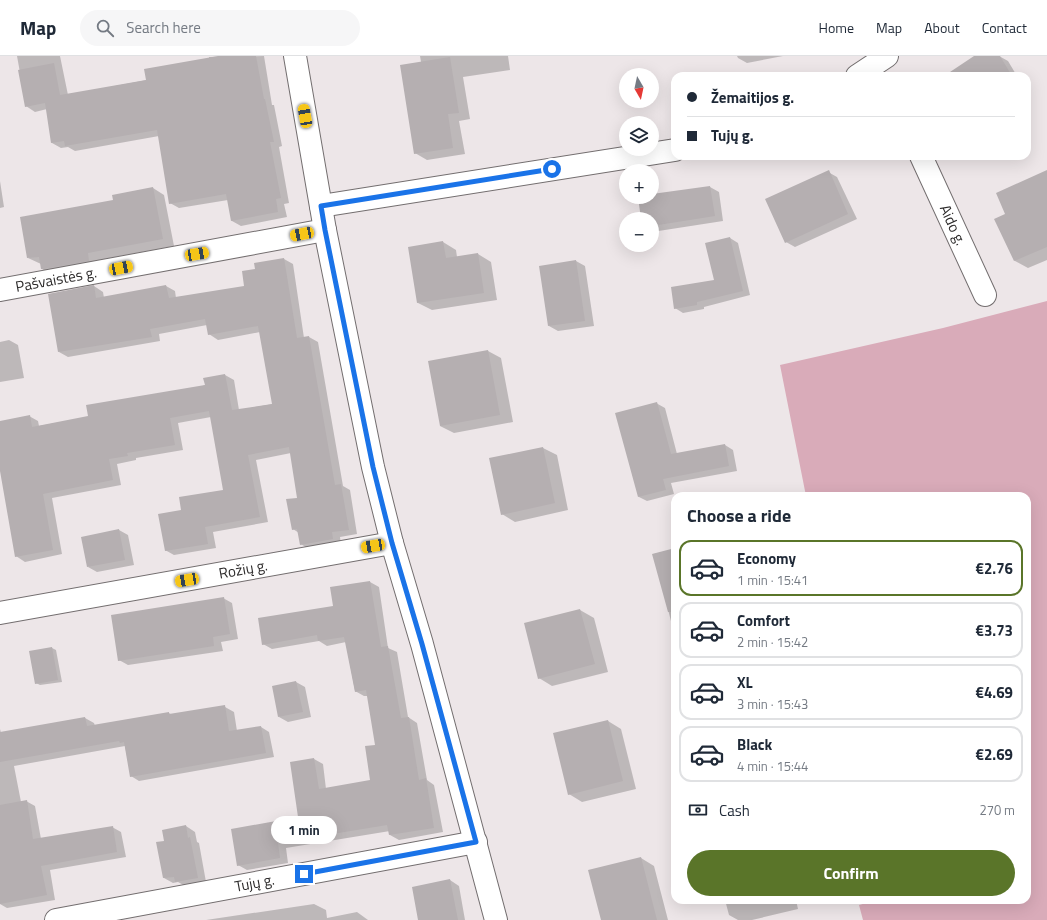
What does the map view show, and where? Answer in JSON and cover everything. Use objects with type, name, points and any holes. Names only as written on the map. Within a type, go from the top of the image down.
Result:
[{"type":"street","points":[[295,56],[325,230],[373,467],[392,543],[422,644],[496,920]]},
{"type":"street","points":[[866,72],[883,65]]},
{"type":"street","points":[[321,206],[671,151]]},
{"type":"street","name":"Aido g.","points":[[923,160],[985,295]]},
{"type":"street","name":"Pašvaistės g.","points":[[0,290],[325,230]]},
{"type":"street","name":"Rožių g.","points":[[0,613],[392,543]]},
{"type":"street","name":"Tujų g.","points":[[56,920],[476,842]]},
{"type":"shaded area","points":[[1047,301],[1047,920],[863,920],[859,905],[1031,904],[1031,492],[805,492],[780,365],[943,328]]},
{"type":"building","points":[[218,56],[256,56],[274,142],[270,142],[281,198],[276,199],[278,212],[231,221],[226,194],[169,204],[157,130],[65,146],[64,141],[51,143],[45,103],[25,107],[18,70],[54,63],[60,95],[146,80],[144,69]]},
{"type":"building","points":[[974,56],[1000,56],[1010,72],[950,72]]},
{"type":"building","points":[[450,57],[459,113],[448,114],[453,148],[414,154],[400,65]]},
{"type":"building","points":[[829,170],[848,214],[785,243],[765,199]]},
{"type":"building","points":[[1047,170],[1047,247],[1014,261],[994,219],[1005,214],[996,193]]},
{"type":"building","points":[[710,186],[715,216],[659,225],[659,212],[640,212],[639,204],[659,204],[659,193]]},
{"type":"building","points":[[153,187],[163,239],[88,253],[89,261],[44,269],[41,269],[39,257],[27,258],[20,217],[113,200],[112,195]]},
{"type":"building","points":[[730,237],[743,291],[697,302],[697,305],[674,309],[671,287],[714,280],[705,243]]},
{"type":"building","points":[[443,241],[446,258],[478,253],[484,293],[417,303],[408,247]]},
{"type":"building","points":[[284,258],[297,338],[309,336],[335,485],[341,484],[349,530],[332,532],[333,539],[300,545],[297,529],[292,530],[286,499],[297,498],[289,447],[248,455],[260,517],[205,527],[208,544],[165,551],[158,514],[181,510],[179,497],[223,490],[209,411],[170,418],[175,445],[127,453],[128,456],[109,459],[113,480],[43,494],[53,550],[15,557],[0,471],[0,421],[30,415],[32,427],[88,416],[86,405],[205,385],[203,378],[225,374],[232,410],[272,404],[258,326],[208,335],[205,319],[150,329],[152,337],[58,352],[48,294],[94,285],[96,298],[166,285],[169,298],[244,286],[242,271],[255,269],[254,263]]},
{"type":"building","points":[[576,260],[585,321],[548,326],[539,266]]},
{"type":"building","points":[[488,350],[500,415],[440,426],[428,361]]},
{"type":"building","points":[[657,402],[671,454],[725,444],[729,466],[663,479],[666,490],[638,497],[615,413]]},
{"type":"building","points":[[543,447],[555,503],[501,515],[489,458]]},
{"type":"building","points":[[119,529],[125,560],[87,567],[81,537]]},
{"type":"building","points":[[671,549],[671,612],[668,612],[652,554]]},
{"type":"building","points":[[370,581],[381,647],[388,646],[401,718],[409,717],[419,780],[426,778],[434,828],[389,835],[387,825],[278,843],[280,858],[237,866],[231,829],[298,817],[290,762],[314,758],[319,789],[370,780],[365,746],[375,745],[366,690],[355,692],[344,637],[318,641],[317,635],[262,645],[258,618],[333,606],[330,587]]},
{"type":"building","points":[[224,597],[230,634],[213,637],[214,646],[118,661],[111,615]]},
{"type":"building","points":[[580,609],[595,664],[538,679],[524,623]]},
{"type":"building","points":[[52,647],[58,680],[35,684],[29,651]]},
{"type":"building","points":[[296,681],[303,712],[278,717],[272,686]]},
{"type":"building","points":[[225,705],[229,731],[261,726],[266,753],[130,777],[124,742],[120,743],[119,741],[0,762],[0,732],[85,717],[87,726],[169,712],[169,714]]},
{"type":"building","points":[[608,720],[623,781],[568,795],[553,733]]},
{"type":"building","points":[[27,800],[33,839],[113,826],[117,852],[41,866],[47,895],[0,904],[0,805]]},
{"type":"building","points":[[186,825],[188,838],[190,837],[198,878],[175,882],[174,877],[163,878],[156,842],[164,841],[162,830]]},
{"type":"building","points":[[641,857],[657,920],[601,920],[588,870]]},
{"type":"building","points":[[450,879],[458,920],[418,920],[412,887]]},
{"type":"route","points":[[304,874],[476,842],[422,644],[392,543],[373,467],[321,206],[552,169]]}]
